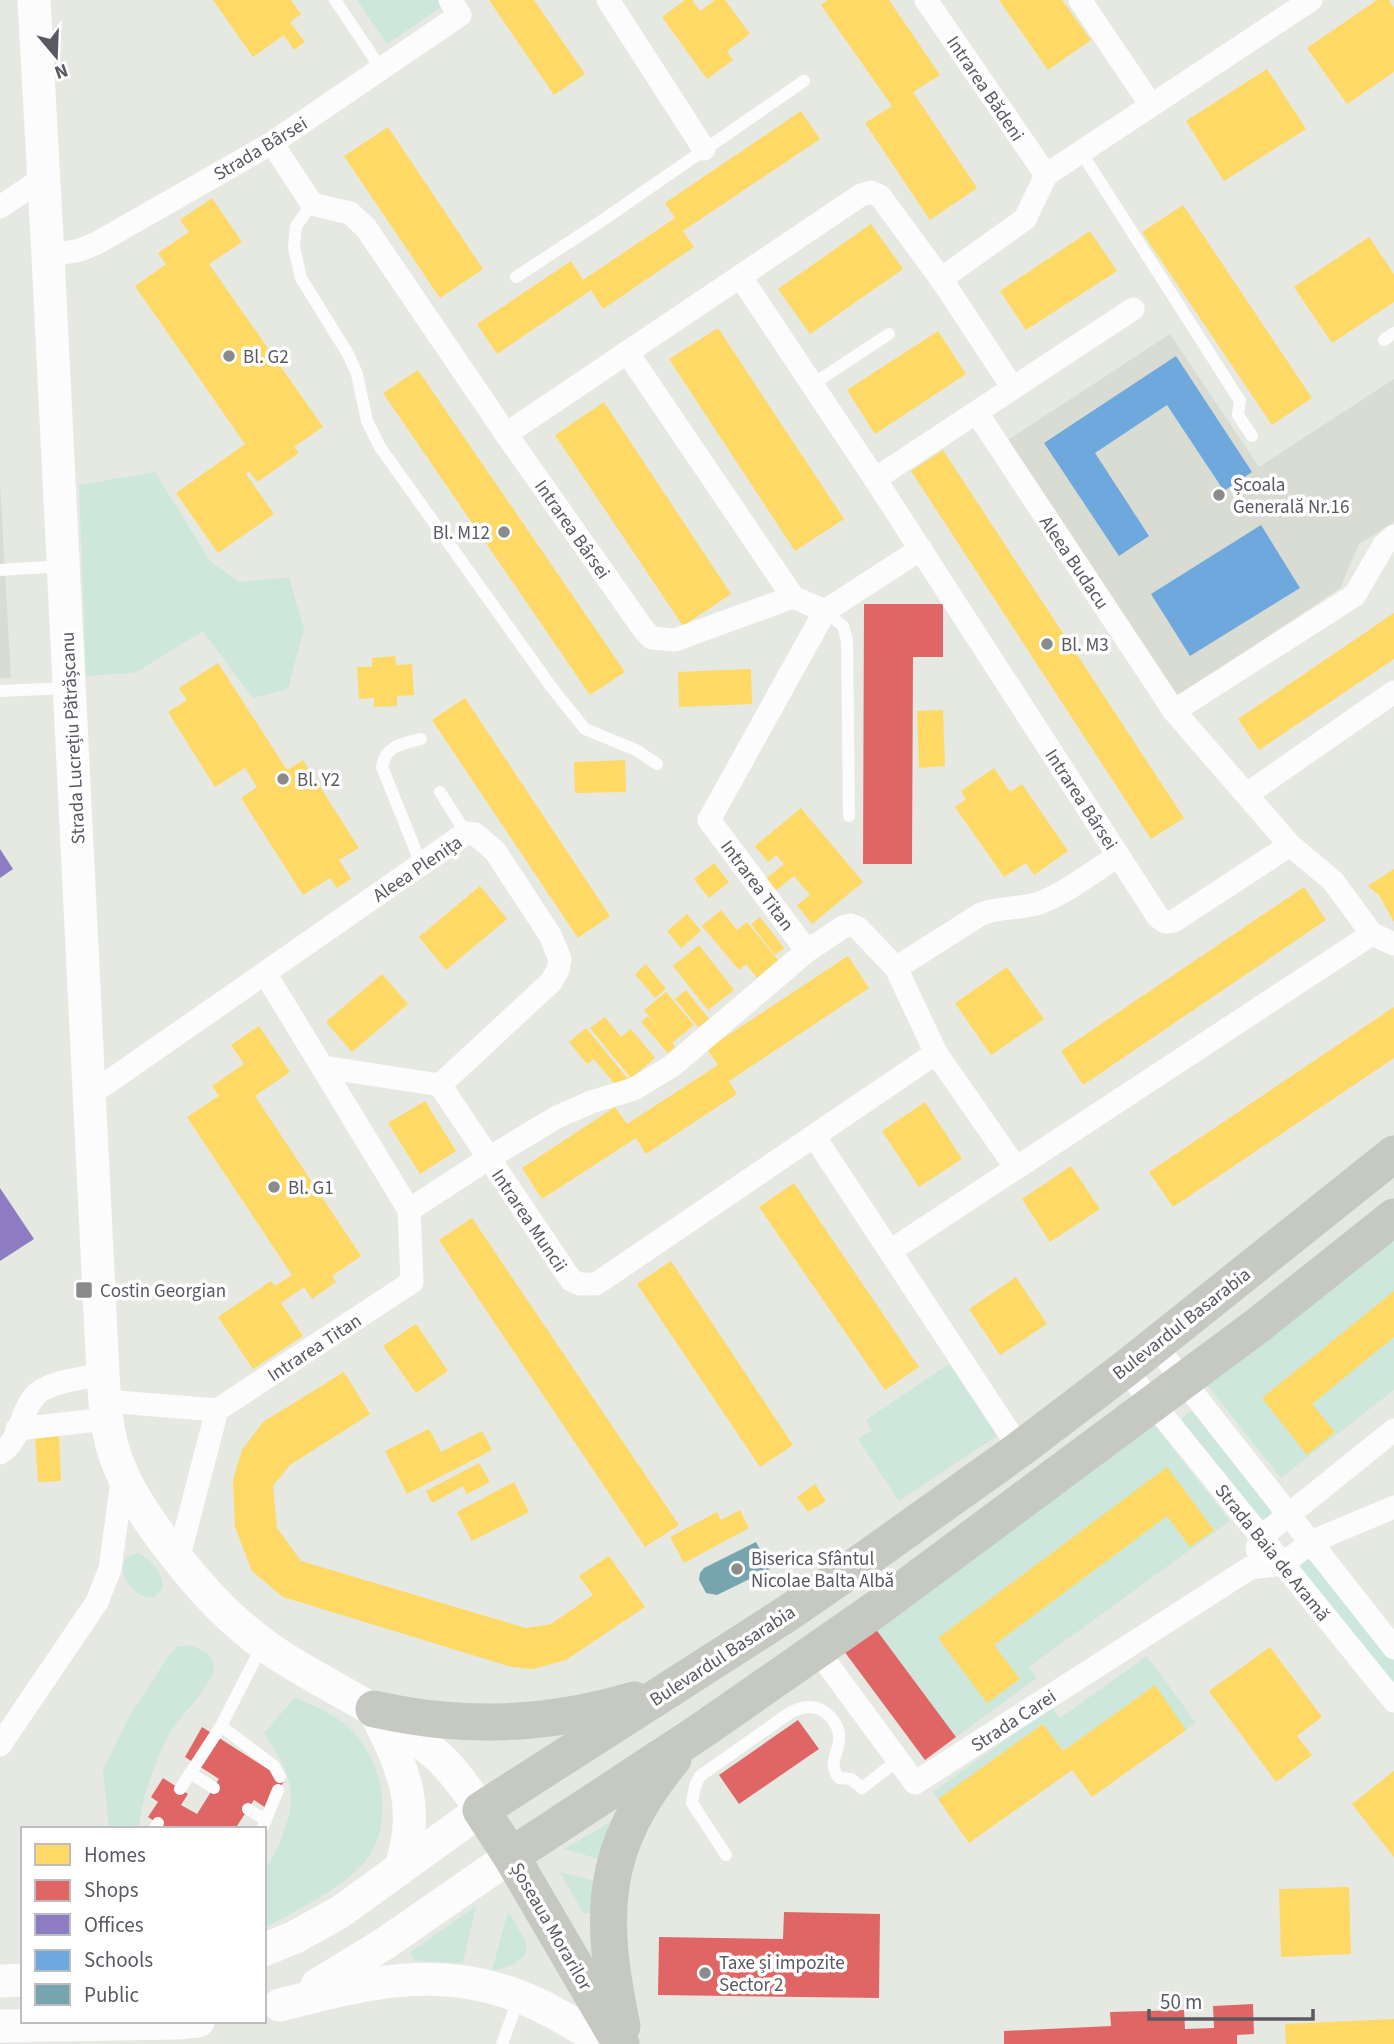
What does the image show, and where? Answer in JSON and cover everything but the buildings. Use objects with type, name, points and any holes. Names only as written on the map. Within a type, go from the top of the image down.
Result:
[{"type":"main road","name":"Strada Lucrețiu Pătrășcanu","points":[[34,0],[105,1398],[111,1441],[122,1474],[145,1515],[178,1560],[223,1611],[263,1644],[374,1709],[410,1734],[442,1760],[465,1786],[481,1810]]},
{"type":"main road","name":"Bulevardul Basarabia","points":[[266,1949],[295,1937],[340,1912],[481,1810],[849,1572],[1020,1449],[1125,1369],[1394,1154]]},
{"type":"main road","points":[[272,2007],[334,1976],[374,1951],[511,1856],[701,1731],[890,1599],[1257,1326],[1394,1217]]},
{"type":"main road","points":[[374,1709],[444,1720],[542,1718],[601,1709],[669,1689]]},
{"type":"main road","points":[[374,1709],[399,1762],[411,1810],[411,1830],[400,1869]]},
{"type":"main road","points":[[623,2044],[609,1943],[609,1891],[613,1868],[629,1823],[642,1801],[676,1756],[701,1731]]},
{"type":"main road","name":"Șoseaua Morarilor","points":[[481,1810],[623,2044]]},
{"type":"main road","points":[[272,2007],[367,1984],[433,1978],[469,1981],[520,1996],[608,2044]]},
{"type":"main road","points":[[0,1981],[21,1980]]},
{"type":"main road","points":[[0,2026],[178,2023]]},
{"type":"street","name":"Intrarea Bădeni","points":[[926,0],[1046,175]]},
{"type":"street","points":[[1080,0],[1151,105]]},
{"type":"street","points":[[941,279],[1025,219],[1046,175],[1311,0]]},
{"type":"street","points":[[617,3],[704,149]]},
{"type":"street","name":"Strada Bârsei","points":[[48,256],[80,250],[97,243],[272,143],[382,70],[455,8]]},
{"type":"street","points":[[272,143],[312,204]]},
{"type":"street","points":[[0,207],[43,178]]},
{"type":"street","points":[[506,434],[861,195],[871,192],[880,196],[941,279],[1013,388]]},
{"type":"street","name":"Intrarea Bârsei","points":[[312,204],[350,212],[366,228],[506,434],[652,638],[675,640],[793,597]]},
{"type":"street","name":"Intrarea Bârsei","points":[[740,276],[875,479],[1158,917],[1165,922],[1174,921],[1290,845]]},
{"type":"street","points":[[875,479],[1133,309]]},
{"type":"street","points":[[627,352],[793,597],[825,611],[920,549]]},
{"type":"street","name":"Aleea Budacu","points":[[977,412],[1174,711],[1290,845],[1333,881],[1372,934],[1394,944]]},
{"type":"street","points":[[1174,711],[1355,595],[1384,545],[1394,536]]},
{"type":"street","name":"Intrarea Titan","points":[[807,951],[709,820],[825,611]]},
{"type":"street","points":[[1247,794],[1394,692]]},
{"type":"street","name":"Aleea Plenița","points":[[90,1094],[466,833],[475,834],[495,851],[550,935],[560,959],[558,970],[551,982],[440,1085]]},
{"type":"street","points":[[896,968],[981,914],[994,909],[1032,905],[1047,900],[1118,856]]},
{"type":"street","name":"Intrarea Muncii","points":[[851,925],[858,928],[896,968],[936,1053],[596,1284],[580,1284],[566,1275],[489,1158],[566,1112],[650,1081],[672,1066],[807,951],[843,927],[851,925]]},
{"type":"street","points":[[890,1251],[1372,934]]},
{"type":"street","points":[[265,973],[409,1210],[489,1158],[440,1085],[323,1067]]},
{"type":"street","points":[[936,1053],[1016,1168]]},
{"type":"street","points":[[814,1136],[1020,1449]]},
{"type":"street","name":"Intrarea Titan","points":[[217,1410],[412,1282],[409,1210]]},
{"type":"street","name":"Strada Baia de Aramă","points":[[1155,1345],[1394,1648]]},
{"type":"street","name":"Strada Baia de Aramă","points":[[1125,1369],[1394,1701]]},
{"type":"street","points":[[0,1453],[8,1447],[33,1398],[42,1390],[55,1385],[105,1398],[217,1410],[178,1560]]},
{"type":"street","points":[[18,1429],[105,1398]]},
{"type":"street","points":[[1250,1568],[1261,1536],[1392,1437]]},
{"type":"street","name":"Strada Lucrețiu Pătrășcanu","points":[[0,1745],[97,1602],[110,1569],[122,1474]]},
{"type":"street","points":[[1283,1564],[1311,1542],[1394,1507]]},
{"type":"street","name":"Strada Carei","points":[[817,1650],[915,1783],[1250,1568],[1283,1564]]},
{"type":"lane","points":[[335,0],[382,70]]},
{"type":"lane","points":[[516,277],[804,80]]},
{"type":"lane","points":[[1081,152],[1240,401],[1238,415],[1252,436]]},
{"type":"lane","points":[[312,204],[296,226],[294,248],[300,278],[348,354],[357,374],[367,421],[380,447],[552,688],[585,729],[636,750],[657,764]]},
{"type":"lane","points":[[813,384],[889,334]]},
{"type":"lane","points":[[0,570],[62,566]]},
{"type":"lane","points":[[825,611],[843,626],[847,640],[849,816]]},
{"type":"lane","points":[[0,691],[69,688]]},
{"type":"lane","points":[[421,739],[391,749],[384,758],[382,767],[421,864]]},
{"type":"lane","points":[[440,792],[466,833]]},
{"type":"lane","points":[[180,1789],[221,1726],[263,1644]]},
{"type":"lane","points":[[726,1855],[692,1802],[695,1786],[700,1776],[791,1712],[808,1707],[820,1709],[830,1715],[840,1737],[833,1762],[834,1772],[839,1778],[851,1779],[862,1788],[898,1760]]},
{"type":"lane","points":[[221,1726],[274,1766],[279,1784],[264,1824],[248,1809]]},
{"type":"lane","points":[[190,1773],[214,1788]]},
{"type":"lane","points":[[502,2044],[520,1996]]},
{"type":"shaded area","name":"Școala Generală Nr.16","points":[[1170,334],[1259,467],[1394,379],[1394,522],[1359,544],[1340,588],[1178,697],[1008,440]]},
{"type":"shaded area","points":[[0,483],[11,678],[0,678]]},
{"type":"green space","points":[[357,0],[439,0],[443,6],[387,44]]},
{"type":"green space","points":[[155,472],[210,561],[239,582],[289,577],[304,629],[288,689],[253,698],[203,631],[135,673],[86,676],[79,485]]},
{"type":"green space","points":[[1394,1233],[1394,1390],[1281,1478],[1204,1381]]},
{"type":"green space","points":[[949,1364],[997,1436],[899,1501],[858,1439],[872,1430],[866,1420]]},
{"type":"green space","points":[[1196,1410],[1273,1508],[1267,1517],[1257,1520],[1180,1423],[1186,1414]]},
{"type":"green space","points":[[1153,1423],[1230,1521],[1029,1667],[1037,1678],[956,1737],[875,1628]]},
{"type":"green space","points":[[138,1553],[149,1560],[162,1579],[161,1591],[155,1596],[148,1597],[132,1589],[123,1572],[123,1564],[128,1557]]},
{"type":"green space","points":[[1313,1558],[1394,1653],[1394,1693],[1298,1571],[1304,1562]]},
{"type":"green space","points":[[191,1645],[206,1652],[214,1665],[213,1672],[203,1691],[163,1746],[146,1794],[139,1827],[109,1827],[103,1770],[129,1717],[177,1647]]},
{"type":"green space","points":[[1147,1656],[1196,1723],[1186,1730],[1154,1686],[1063,1751],[1043,1724],[938,1799],[933,1792],[1051,1707],[1060,1718]]},
{"type":"green space","points":[[295,1697],[325,1711],[342,1722],[366,1750],[375,1767],[383,1803],[382,1822],[377,1839],[361,1866],[336,1887],[266,1927],[266,1869],[284,1831],[291,1802],[288,1777],[264,1733]]},
{"type":"green space","points":[[617,1818],[606,1861],[564,1849]]},
{"type":"green space","points":[[560,1872],[600,1882],[592,1913],[584,1914]]},
{"type":"green space","points":[[476,1906],[463,1963],[414,1961],[411,1952]]},
{"type":"green space","points":[[508,1911],[527,1944],[525,1956],[514,1964],[492,1971]]},
{"type":"place","name":"Bl. G2","points":[[229,356]]},
{"type":"place","name":"Școala Generală Nr.16","points":[[1219,495]]},
{"type":"place","name":"Bl. M12","points":[[504,532]]},
{"type":"place","name":"Bl. M3","points":[[1047,644]]},
{"type":"place","name":"Bl. Y2","points":[[283,779]]},
{"type":"place","name":"Bl. G1","points":[[274,1187]]},
{"type":"place","name":"Costin Georgian","points":[[84,1290]]},
{"type":"place","name":"Biserica Sfântul Nicolae Balta Albă","points":[[737,1569]]},
{"type":"place","name":"Taxe și impozite Sector 2","points":[[705,1973]]}]
